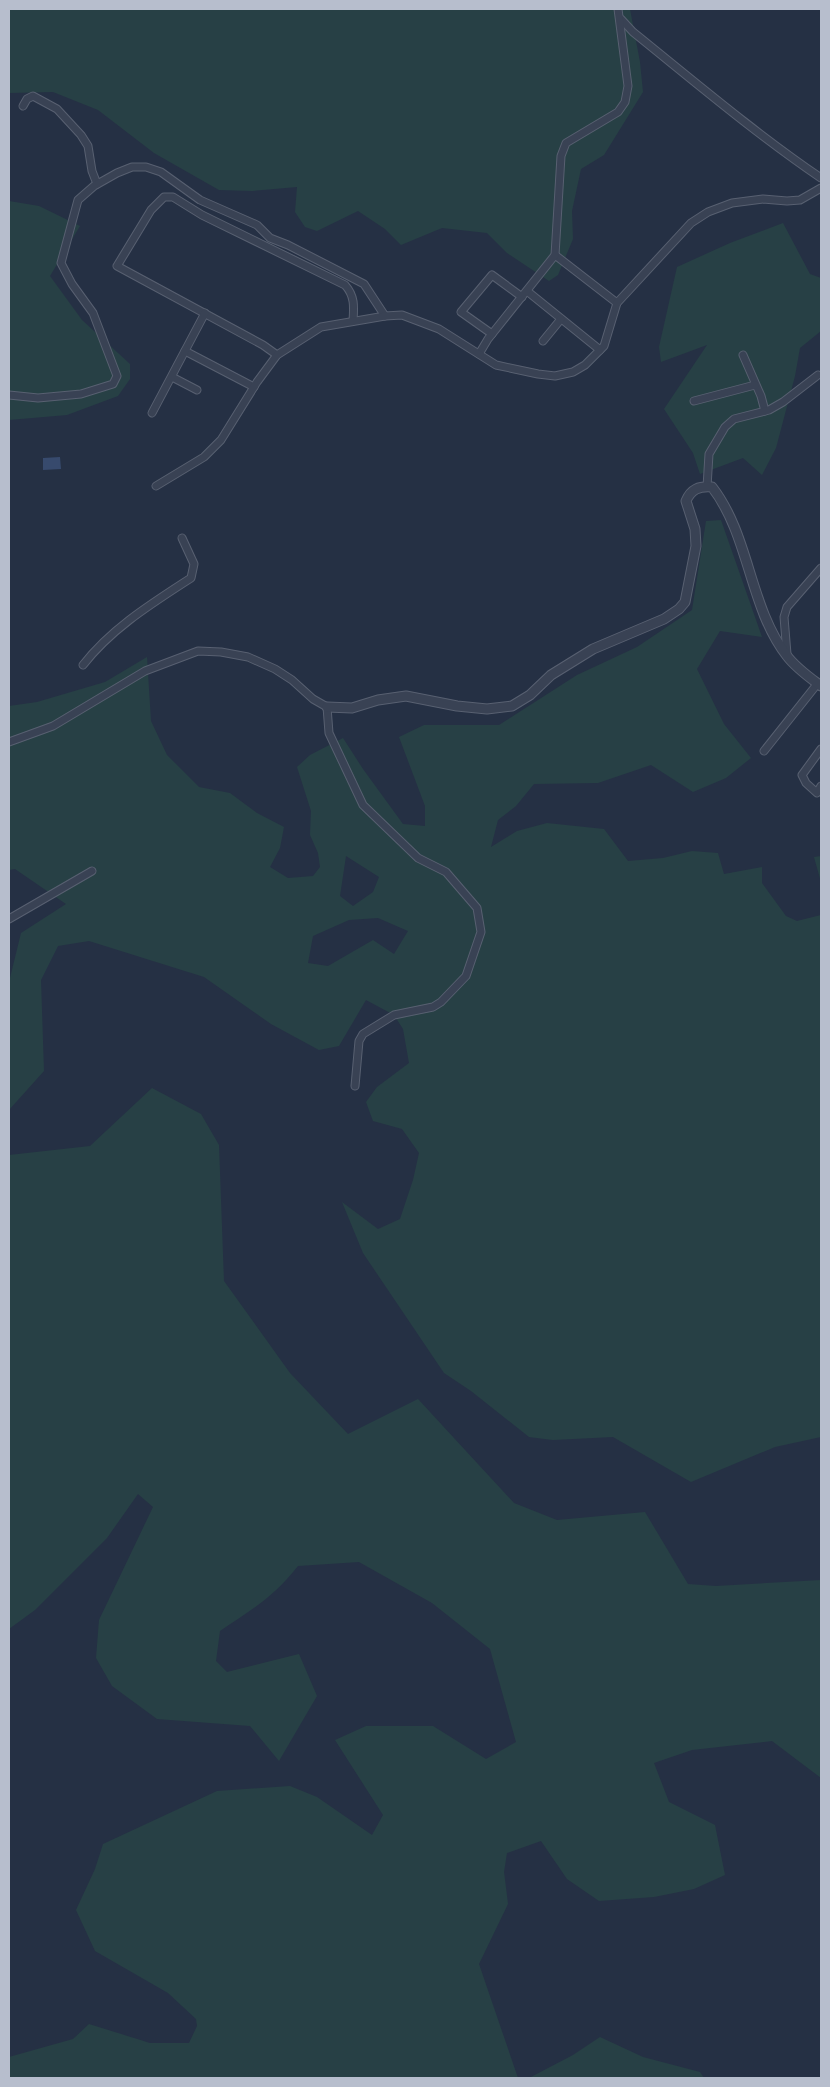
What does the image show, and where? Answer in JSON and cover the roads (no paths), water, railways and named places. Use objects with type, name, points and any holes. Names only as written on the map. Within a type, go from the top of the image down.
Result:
[{"type":"street","points":[[478,354],[555,255],[561,156],[566,143],[618,112],[625,102],[628,86],[618,9]]},
{"type":"street","points":[[620,19],[633,32],[729,111],[772,145],[821,178]]},
{"type":"street","points":[[23,106],[27,99],[33,96],[57,109],[66,117],[88,146],[92,171],[97,184]]},
{"type":"street","points":[[9,395],[38,398],[81,394],[113,384],[116,376],[93,314],[72,284],[61,263],[78,200],[97,184],[132,167],[146,167],[161,172],[200,200],[257,225],[270,238],[288,245],[364,284],[385,316]]},
{"type":"street","points":[[156,486],[204,457],[221,440],[254,387],[277,355],[321,327],[385,316],[402,315],[421,320],[439,329],[496,365],[555,376],[573,372],[585,365],[604,346],[617,303],[691,223],[708,212],[747,200],[763,198],[787,201],[800,200],[821,188]]},
{"type":"street","points":[[277,355],[263,345],[117,266],[151,210],[164,197],[173,197],[202,215],[345,285],[352,292],[354,302],[353,321]]},
{"type":"street","points":[[555,255],[617,303]]},
{"type":"street","points":[[492,334],[461,312],[492,275],[525,294],[561,319],[600,350]]},
{"type":"street","points":[[152,413],[205,314]]},
{"type":"street","points":[[543,341],[561,319]]},
{"type":"street","points":[[185,351],[254,387]]},
{"type":"street","points":[[743,355],[761,396],[764,411]]},
{"type":"street","points":[[707,487],[709,454],[725,427],[734,419],[764,411],[783,402],[818,375]]},
{"type":"street","points":[[172,377],[197,390]]},
{"type":"street","points":[[694,401],[755,385]]},
{"type":"street","points":[[9,742],[53,726],[145,671],[198,651],[221,652],[248,657],[275,669],[292,680],[312,699],[327,707],[352,708],[378,700],[406,696],[487,710],[512,706],[530,695],[551,675],[593,649],[664,619],[679,609],[685,602],[696,546],[695,529],[686,501],[690,493],[701,487],[712,487],[720,498],[736,534],[758,598],[774,635],[787,656],[819,685],[764,751]]},
{"type":"street","points":[[83,666],[98,646],[135,614],[191,578],[194,564],[182,538]]},
{"type":"street","points":[[787,656],[784,617],[787,607],[821,568]]},
{"type":"street","points":[[327,707],[330,733],[363,805],[418,858],[446,872],[477,908],[481,932],[466,976],[441,1002],[433,1007],[394,1015],[363,1034],[359,1041],[355,1086]]},
{"type":"street","points":[[821,748],[802,775],[806,783],[817,793],[821,786]]},
{"type":"street","points":[[9,919],[92,871]]},
{"type":"water","points":[[60,457],[61,469],[43,470],[43,458]]}]
